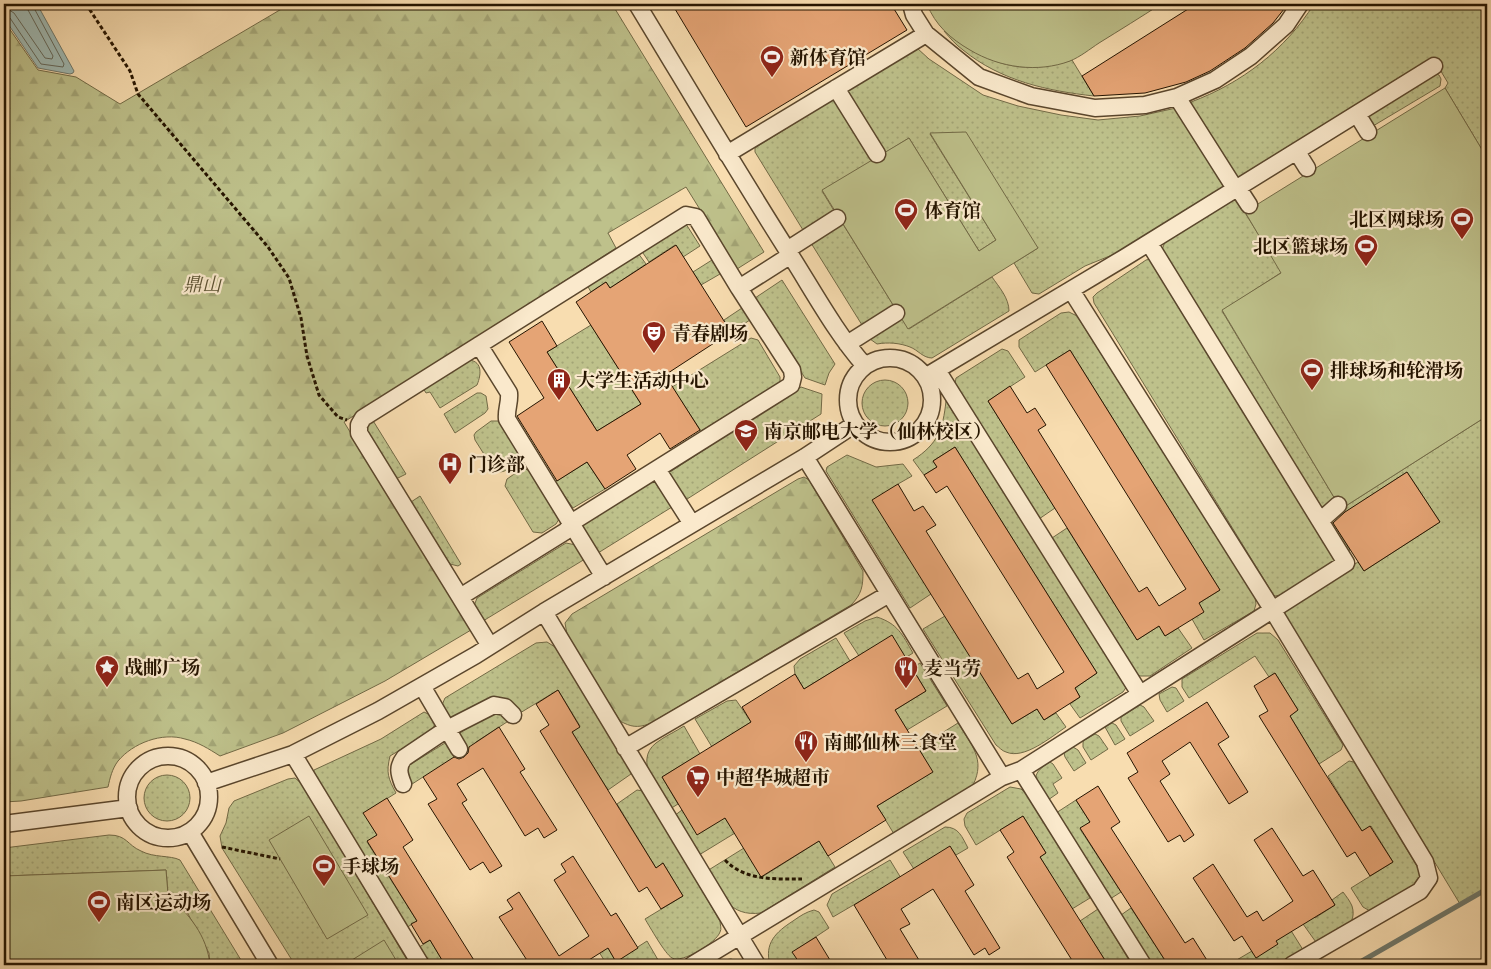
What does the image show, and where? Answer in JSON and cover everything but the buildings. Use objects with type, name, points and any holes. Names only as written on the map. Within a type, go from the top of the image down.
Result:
[{"type":"street","points":[[638,4],[727,154],[789,253],[847,344],[865,366]]},
{"type":"street","points":[[911,4],[914,15],[926,34],[979,77],[1031,96],[1095,108],[1145,105],[1177,97],[1215,80],[1251,56],[1286,25],[1300,4]]},
{"type":"street","points":[[727,154],[926,34]]},
{"type":"street","points":[[931,374],[1149,243],[1434,66]]},
{"type":"street","points":[[836,88],[877,154]]},
{"type":"street","points":[[1177,97],[1249,206]]},
{"type":"street","points":[[1357,114],[1368,132]]},
{"type":"street","points":[[1297,152],[1307,168]]},
{"type":"street","points":[[460,597],[566,532],[574,521],[790,385],[793,377],[792,370],[696,217],[686,215],[363,418],[359,425],[359,433],[490,646]]},
{"type":"street","points":[[740,288],[837,218]]},
{"type":"street","points":[[692,965],[1002,777],[1021,770],[1346,563],[1149,243]]},
{"type":"street","points":[[1071,290],[1272,609],[1425,862],[1429,878],[1420,891],[1292,965]]},
{"type":"street","points":[[847,344],[896,313]]},
{"type":"street","points":[[479,345],[509,393],[510,400],[506,410],[507,419],[604,577]]},
{"type":"street","points":[[931,374],[930,388],[932,399],[930,411],[926,422],[918,432],[897,442],[885,442],[874,439],[855,424],[850,412],[848,399],[850,387],[856,375],[865,366],[877,360],[891,358],[904,360],[931,374],[1140,694]]},
{"type":"street","points":[[206,783],[293,754],[378,711],[805,457],[855,424]]},
{"type":"street","points":[[805,457],[1002,777]]},
{"type":"street","points":[[657,469],[692,524]]},
{"type":"street","points":[[1320,521],[1338,504]]},
{"type":"street","points":[[625,748],[889,594]]},
{"type":"street","points":[[544,612],[757,965]]},
{"type":"street","points":[[422,686],[459,749]]},
{"type":"street","points":[[403,784],[399,774],[400,764],[404,758],[448,729],[494,705],[505,707],[514,715]]},
{"type":"street","points":[[293,754],[421,965]]},
{"type":"street","points":[[166,756],[187,760],[203,775],[206,783],[209,796],[204,817],[190,832],[169,839],[148,834],[133,819],[127,799],[131,778],[146,762],[166,756]]},
{"type":"street","points":[[1021,770],[1143,965]]},
{"type":"street","points":[[4,824],[129,808]]},
{"type":"street","points":[[190,832],[270,965]]},
{"type":"path","points":[[86,4],[130,71],[138,94],[268,247],[289,278],[301,318],[307,356],[320,395],[338,417],[359,425]]},
{"type":"path","points":[[222,848],[280,859]]},
{"type":"path","points":[[725,860],[731,867],[753,877],[771,880],[808,880]]},
{"type":"green space","name":"鼎山","points":[[290,4],[612,4],[764,252],[737,269],[686,187],[608,233],[616,248],[344,422],[471,630],[385,681],[283,733],[220,756],[190,740],[176,737],[158,738],[140,744],[124,755],[114,767],[108,787],[4,802],[4,21],[38,70],[76,77],[120,104]]},
{"type":"green space","points":[[927,4],[1161,4],[1070,61],[1058,65],[1032,68],[1006,65],[970,50],[944,31],[930,12]]},
{"type":"green space","points":[[1314,4],[1483,4],[1487,10],[1487,158],[1445,88],[1448,83],[1436,63],[1239,181],[1191,102],[1228,85],[1261,63],[1290,36]]},
{"type":"green space","points":[[944,31],[974,51],[1004,64],[1036,67],[1072,60],[1094,96],[1059,91],[1009,77],[978,61],[958,46]]},
{"type":"green space","points":[[917,48],[929,59],[983,95],[1018,106],[1098,120],[1140,116],[1176,108],[1225,189],[1132,247],[1085,266],[1039,294],[1032,293],[1014,263],[1038,248],[930,134],[996,240],[979,251],[909,138],[883,154],[847,91]]},
{"type":"green space","points":[[1433,73],[1439,75],[1441,79],[1440,86],[1373,126],[1366,114]]},
{"type":"green space","points":[[1445,88],[1487,158],[1487,416],[1341,509],[1222,310],[1281,273],[1245,212]]},
{"type":"green space","points":[[834,99],[875,159],[822,191],[836,214],[803,230],[755,152],[755,148]]},
{"type":"green space","name":"体育馆","points":[[966,132],[1038,248],[908,329],[822,190],[909,138],[979,251],[996,240],[930,133]]},
{"type":"green space","points":[[1234,199],[1237,200],[1282,272],[1222,311],[1335,499],[1322,513],[1162,250],[1166,239]]},
{"type":"green space","points":[[841,221],[895,308],[862,325],[811,243]]},
{"type":"green space","points":[[686,224],[700,246],[683,257],[675,245],[649,262],[641,250]]},
{"type":"green space","points":[[638,253],[646,264],[610,288],[606,282],[591,292],[587,285]]},
{"type":"green space","points":[[1151,259],[1336,558],[1334,562],[1280,595],[1275,596],[1273,594],[1094,303],[1093,297],[1097,293],[1146,260]]},
{"type":"green space","points":[[712,260],[720,274],[701,285],[693,272]]},
{"type":"green space","points":[[992,277],[1005,297],[1009,311],[932,358],[926,357],[913,348],[894,343],[877,344],[870,339],[901,317],[909,329]]},
{"type":"green space","points":[[782,280],[835,364],[829,373],[825,385],[805,378],[755,298]]},
{"type":"green space","points":[[742,308],[750,320],[731,332],[724,320]]},
{"type":"green space","points":[[1069,312],[1077,316],[1255,597],[1254,611],[1204,640],[1192,619],[1199,603],[1220,590],[1070,350],[1035,372],[1019,347],[1019,340],[1061,313]]},
{"type":"green space","points":[[591,325],[641,404],[597,431],[547,352]]},
{"type":"green space","points":[[751,338],[758,340],[780,377],[780,382],[701,431],[672,387]]},
{"type":"green space","points":[[1002,349],[1008,351],[1025,377],[988,401],[1055,508],[1039,519],[955,384],[956,378]]},
{"type":"green space","points":[[467,360],[476,362],[480,368],[477,385],[440,408],[430,392],[426,393],[423,388]]},
{"type":"green space","points":[[880,380],[890,380],[904,390],[908,403],[904,416],[898,422],[890,426],[880,426],[866,416],[862,408],[862,398],[872,384]]},
{"type":"green space","points":[[801,387],[822,394],[821,414],[684,501],[667,474]]},
{"type":"green space","points":[[477,393],[486,396],[488,409],[455,433],[444,414]]},
{"type":"green space","points":[[946,401],[1126,679],[1127,686],[1123,692],[1080,718],[1070,704],[1080,697],[1075,688],[1097,673],[955,447],[933,461],[937,467],[924,475],[913,460],[934,442],[938,435]]},
{"type":"green space","points":[[1487,416],[1487,889],[1460,904],[1285,615],[1285,609],[1358,562],[1364,571],[1440,522],[1407,472],[1332,521],[1350,550],[1345,553],[1327,523],[1341,509]]},
{"type":"green space","points":[[372,419],[406,474],[396,479],[366,431],[367,423]]},
{"type":"green space","points":[[491,421],[499,421],[504,425],[521,456],[520,461],[511,468],[501,472],[494,470],[475,440],[474,435]]},
{"type":"green space","points":[[847,455],[876,467],[903,464],[912,476],[898,484],[931,594],[910,608],[826,471],[827,467]]},
{"type":"green space","points":[[587,462],[605,489],[573,508],[555,482]]},
{"type":"green space","points":[[523,468],[530,471],[559,519],[556,524],[542,533],[533,532],[505,486],[507,479]]},
{"type":"green space","points":[[804,477],[809,480],[863,571],[861,590],[855,601],[649,724],[634,726],[620,721],[567,634],[565,623],[572,614]]},
{"type":"green space","points":[[654,481],[672,507],[598,553],[583,529],[583,524]]},
{"type":"green space","points":[[420,496],[461,564],[458,566],[450,564],[411,502]]},
{"type":"green space","points":[[1067,528],[1137,640],[1159,626],[1165,636],[1178,628],[1192,648],[1150,676],[1140,676],[1133,672],[1052,538]]},
{"type":"green space","points":[[566,543],[576,545],[585,559],[483,621],[474,606],[477,598]]},
{"type":"green space","points":[[945,616],[1012,724],[1037,709],[1044,720],[1056,713],[1066,727],[1037,746],[1021,753],[1013,754],[1006,752],[996,745],[923,629]]},
{"type":"green space","points":[[877,617],[895,626],[913,653],[905,658],[859,656],[844,633],[865,621]]},
{"type":"green space","points":[[1257,633],[1270,633],[1278,640],[1343,745],[1341,750],[1319,764],[1290,716],[1298,710],[1275,673],[1269,677],[1255,656],[1189,698],[1182,687],[1182,679]]},
{"type":"green space","points":[[836,638],[850,661],[804,689],[795,674],[794,666],[800,659]]},
{"type":"green space","points":[[547,642],[555,647],[631,770],[631,774],[608,790],[572,732],[580,726],[558,690],[520,713],[508,701],[454,719],[448,716],[442,705],[445,698],[536,643]]},
{"type":"green space","points":[[920,663],[947,706],[907,730],[895,710],[926,691],[912,668]]},
{"type":"green space","points":[[1172,687],[1176,688],[1184,701],[1167,712],[1160,700],[1159,694]]},
{"type":"green space","points":[[736,700],[751,722],[712,747],[695,719],[727,701]]},
{"type":"green space","points":[[1140,705],[1144,707],[1154,721],[1130,736],[1121,721],[1121,717]]},
{"type":"green space","points":[[424,712],[432,716],[435,722],[433,730],[390,756],[388,775],[396,793],[364,813],[377,835],[367,842],[417,921],[406,928],[313,776],[314,770],[381,739]]},
{"type":"green space","points":[[498,712],[510,720],[476,742],[482,751],[472,758],[458,734],[489,714]]},
{"type":"green space","points":[[958,723],[972,745],[977,760],[977,776],[973,785],[894,834],[877,806],[932,772],[918,748]]},
{"type":"green space","points":[[1112,723],[1116,725],[1125,739],[1115,745],[1105,727]]},
{"type":"green space","points":[[684,726],[700,754],[662,777],[678,804],[670,809],[650,776],[647,758],[650,750],[656,743]]},
{"type":"green space","points":[[1095,734],[1099,736],[1108,749],[1091,760],[1083,747],[1083,741]]},
{"type":"green space","points":[[445,743],[459,765],[423,777],[409,786],[405,774],[408,766]]},
{"type":"green space","points":[[1073,747],[1078,750],[1086,763],[1074,771],[1064,753]]},
{"type":"green space","points":[[1349,761],[1354,762],[1418,868],[1420,876],[1417,884],[1370,911],[1363,907],[1351,888],[1393,862],[1371,826],[1362,831],[1328,776]]},
{"type":"green space","points":[[1050,762],[1062,778],[1053,784],[1058,793],[1048,800],[1036,779],[1036,775],[1038,771]]},
{"type":"green space","points":[[167,775],[180,779],[186,785],[190,798],[186,811],[180,817],[167,821],[154,817],[148,811],[144,798],[148,785],[154,779]]},
{"type":"green space","points":[[295,778],[302,784],[410,965],[295,965],[222,848],[220,836],[226,823],[229,808],[234,801],[288,779]]},
{"type":"green space","points":[[1010,787],[1021,789],[1027,794],[1090,898],[1072,909],[1040,857],[1046,853],[1023,816],[976,845],[965,826],[964,819],[967,813]]},
{"type":"green space","points":[[637,790],[643,791],[720,921],[721,931],[713,941],[699,951],[683,958],[677,959],[669,956],[645,919],[683,896],[663,863],[656,868],[617,804]]},
{"type":"green space","points":[[1076,800],[1090,822],[1080,829],[1121,892],[1110,899],[1056,813]]},
{"type":"green space","points":[[682,810],[725,818],[735,833],[699,855],[674,816]]},
{"type":"green space","name":"手球场","points":[[309,816],[368,915],[327,939],[269,840]]},
{"type":"green space","points":[[945,827],[950,827],[957,831],[968,848],[956,855],[950,847],[921,880],[903,852]]},
{"type":"green space","points":[[109,835],[123,838],[136,849],[146,853],[180,860],[244,965],[210,965],[209,953],[187,912],[168,894],[166,870],[5,876],[4,848]]},
{"type":"green space","points":[[819,841],[835,867],[761,913],[741,912],[734,908],[722,896],[707,871],[744,848],[762,877]]},
{"type":"green space","points":[[890,860],[907,888],[886,886],[833,917],[827,905],[832,894]]},
{"type":"green space","name":"南区运动场","points":[[166,870],[168,894],[196,926],[205,944],[210,965],[4,965],[4,876]]},
{"type":"green space","points":[[1343,892],[1352,906],[1352,920],[1343,931],[1318,945],[1303,924],[1308,907],[1315,918],[1335,905],[1332,900]]},
{"type":"green space","points":[[1131,908],[1168,965],[1151,965],[1121,915]]},
{"type":"green space","points":[[1098,909],[1132,965],[1108,965],[1080,921]]},
{"type":"green space","points":[[814,910],[819,912],[829,928],[793,952],[801,965],[770,965],[770,944],[777,934],[798,917]]},
{"type":"green space","points":[[1285,921],[1305,953],[1285,965],[1238,965],[1235,961],[1252,951],[1269,931]]},
{"type":"green space","points":[[384,940],[399,965],[344,965]]},
{"type":"green space","points":[[430,940],[445,965],[429,965],[418,948]]},
{"type":"green space","points":[[647,941],[661,965],[607,965],[596,947],[604,942],[616,961]]},
{"type":"green space","points":[[731,959],[745,965],[715,965],[724,960]]},
{"type":"water","points":[[4,4],[37,4],[74,71],[73,73],[38,68],[4,18]]},
{"type":"waterway","points":[[1483,4],[1487,10]]},
{"type":"waterway","points":[[1355,965],[1487,889]]},
{"type":"place","name":"新体育馆","points":[[772,78]]},
{"type":"place","name":"体育馆","points":[[906,231]]},
{"type":"place","name":"北区网球场","points":[[1462,240]]},
{"type":"place","name":"北区篮球场","points":[[1366,267]]},
{"type":"place","name":"青春剧场","points":[[654,354]]},
{"type":"place","name":"排球场和轮滑场","points":[[1312,391]]},
{"type":"place","name":"大学生活动中心","points":[[559,401]]},
{"type":"place","name":"南京邮电大学（仙林校区）","points":[[746,452]]},
{"type":"place","name":"门诊部","points":[[450,485]]},
{"type":"place","name":"战邮广场","points":[[107,688]]},
{"type":"place","name":"麦当劳","points":[[906,689]]},
{"type":"place","name":"南邮仙林三食堂","points":[[806,763]]},
{"type":"place","name":"中超华城超市","points":[[698,798]]},
{"type":"place","name":"手球场","points":[[324,887]]},
{"type":"place","name":"南区运动场","points":[[99,923]]}]
